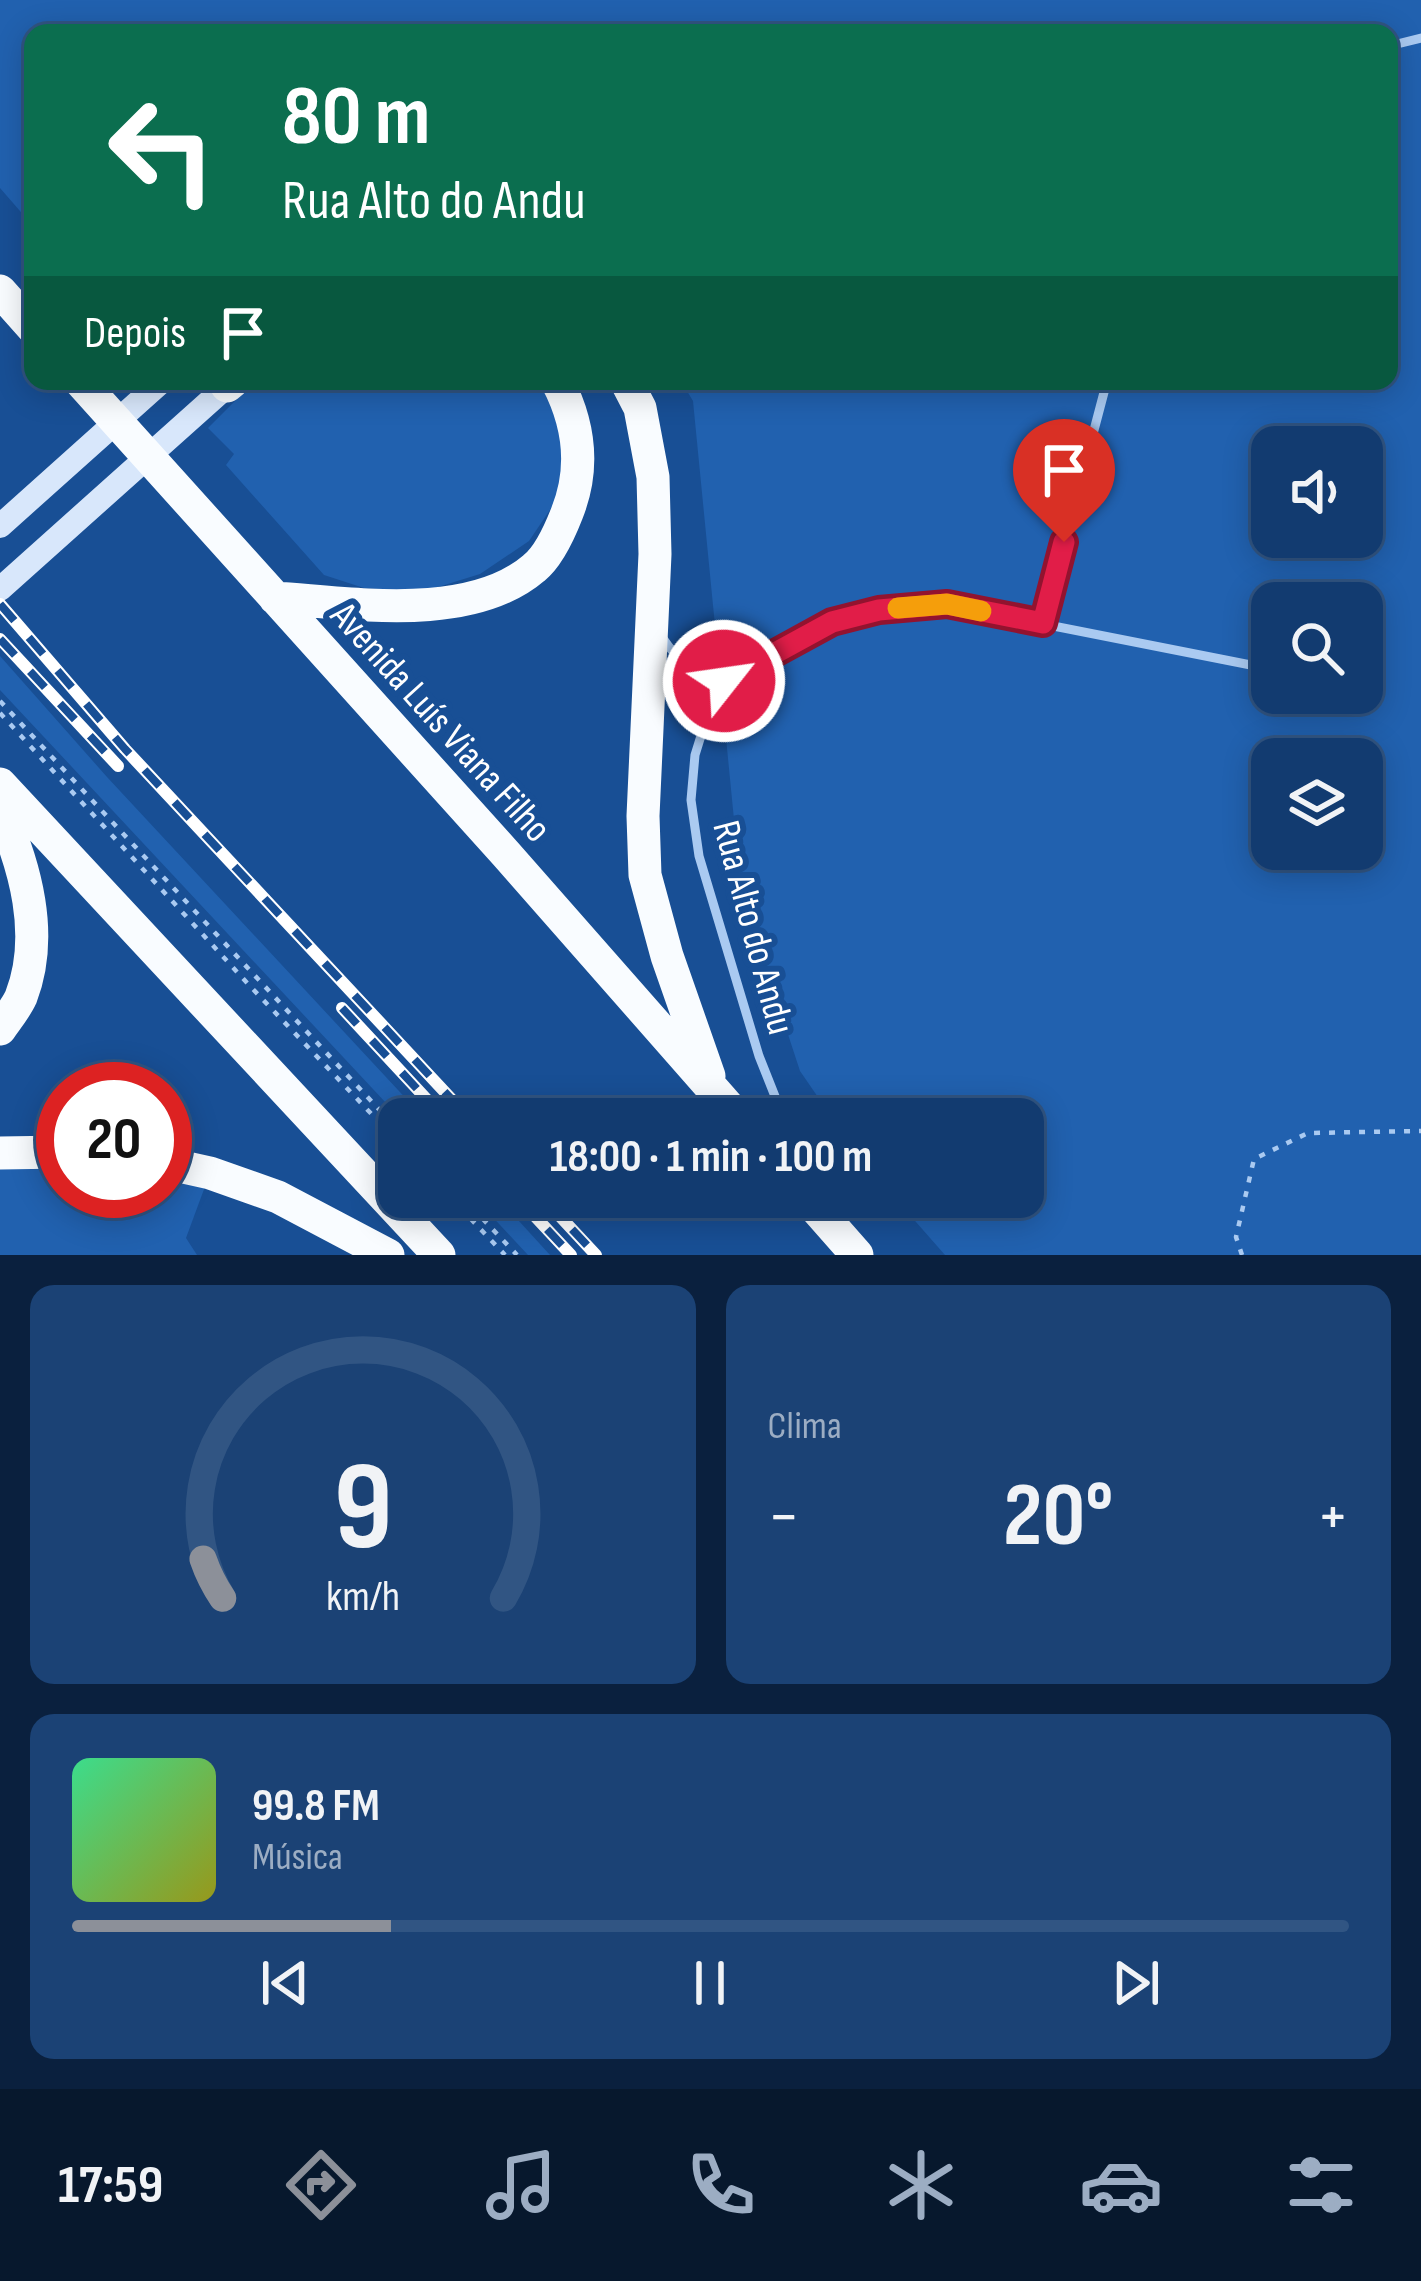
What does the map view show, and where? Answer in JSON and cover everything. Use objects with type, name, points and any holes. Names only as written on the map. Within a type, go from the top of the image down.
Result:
[{"type":"highway","points":[[0,292],[24,318]]},
{"type":"highway","name":"Avenida Luís Viana Filho","points":[[88,390],[721,1098]]},
{"type":"highway","points":[[275,598],[394,606],[457,601],[497,590],[536,567],[560,530],[575,492],[578,444],[561,390]]},
{"type":"highway","points":[[631,390],[640,408],[653,477],[645,875],[713,1089]]},
{"type":"highway","points":[[0,784],[439,1255]]},
{"type":"highway","points":[[0,808],[16,845],[30,900],[31,951],[20,998],[0,1029]]},
{"type":"highway","points":[[0,1153],[36,1152]]},
{"type":"highway","points":[[192,1169],[278,1197],[388,1255]]},
{"type":"highway","points":[[826,1218],[857,1255]]},
{"type":"main road","points":[[0,526],[152,390]]},
{"type":"main road","points":[[0,589],[222,390]]},
{"type":"lane","points":[[1043,623],[1105,390]]},
{"type":"lane","points":[[650,618],[680,662],[724,681],[832,622],[879,610],[947,604],[1251,665]]},
{"type":"lane","name":"Rua Alto do Andu","points":[[724,681],[695,755],[691,800],[699,856],[776,1098]]},
{"type":"path","points":[[0,701],[378,1108]]},
{"type":"path","points":[[0,713],[378,1121]]},
{"type":"path","points":[[1242,1255],[1236,1237],[1254,1160],[1307,1133],[1421,1131]]},
{"type":"path","points":[[470,1218],[505,1255]]},
{"type":"path","points":[[482,1218],[517,1255]]},
{"type":"shaded area","points":[[0,0],[1421,0],[1421,1255],[945,1255],[912,1218],[1044,1218],[1044,1098],[819,1098],[800,1071],[741,891],[693,401],[686,390],[1398,390],[1398,24],[24,24],[24,216],[0,188]]},
{"type":"shaded area","points":[[246,390],[550,390],[565,450],[556,501],[529,541],[480,574],[422,592],[364,588],[324,575],[226,465],[234,454],[208,428]]},
{"type":"shaded area","points":[[0,656],[405,1098],[381,1098],[0,690]]},
{"type":"shaded area","points":[[36,1152],[36,1218],[192,1218],[192,1169],[210,1173],[186,1238],[197,1255],[0,1255],[0,1153]]},
{"type":"shaded area","points":[[494,1218],[516,1218],[550,1255],[528,1255]]},
{"type":"railway","points":[[0,604],[125,749],[450,1098]]},
{"type":"railway","points":[[0,639],[118,766]]},
{"type":"railway","points":[[342,1008],[426,1098]]},
{"type":"railway","points":[[537,1218],[571,1255]]},
{"type":"railway","points":[[562,1218],[596,1255]]},
{"type":"slow traffic","points":[[898,608],[947,604],[981,611]]},
{"type":"route","points":[[724,681],[832,622],[879,610],[947,604],[1043,623],[1064,542]]}]
